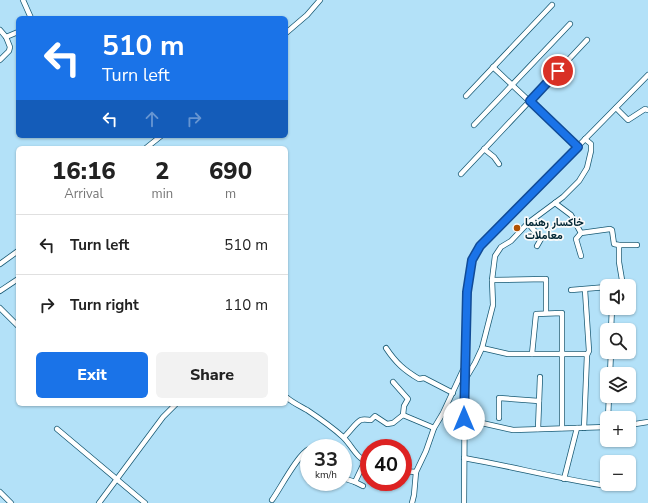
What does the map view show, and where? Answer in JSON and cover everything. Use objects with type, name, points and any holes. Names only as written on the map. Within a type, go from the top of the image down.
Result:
[{"type":"street","points":[[23,0],[30,16]]},
{"type":"street","points":[[288,31],[307,15],[320,0]]},
{"type":"street","points":[[466,96],[552,5]]},
{"type":"street","points":[[474,124],[570,24]]},
{"type":"street","points":[[0,30],[6,37],[10,47],[9,51],[0,60]]},
{"type":"street","points":[[6,37],[16,33]]},
{"type":"street","points":[[461,174],[587,40]]},
{"type":"street","points":[[493,67],[578,147]]},
{"type":"street","points":[[464,503],[467,292],[472,260],[480,246],[648,75]]},
{"type":"street","points":[[616,108],[628,120],[645,109],[648,110]]},
{"type":"street","points":[[148,146],[158,138]]},
{"type":"street","points":[[465,379],[475,364],[482,348],[493,305],[492,280],[495,256],[501,247],[512,241],[528,223],[555,203],[579,181],[587,168],[591,151],[591,144],[585,139]]},
{"type":"street","points":[[484,149],[494,157],[499,164]]},
{"type":"street","points":[[555,203],[571,215],[580,233]]},
{"type":"street","points":[[528,223],[541,239],[537,246]]},
{"type":"street","points":[[581,256],[576,238],[580,233],[611,229],[614,244],[637,245]]},
{"type":"street","points":[[619,245],[619,262],[622,279]]},
{"type":"street","points":[[0,264],[16,252]]},
{"type":"street","points":[[492,280],[546,279],[546,313]]},
{"type":"street","points":[[0,291],[16,280]]},
{"type":"street","points":[[571,290],[600,289]]},
{"type":"street","points":[[584,428],[587,355],[589,351],[585,290]]},
{"type":"street","points":[[0,308],[16,321]]},
{"type":"street","points":[[532,354],[536,314],[561,313],[562,428]]},
{"type":"street","points":[[386,348],[396,362],[409,373],[419,379],[424,378],[453,393]]},
{"type":"street","points":[[482,348],[508,354],[587,355]]},
{"type":"street","points":[[412,503],[416,472],[426,451],[434,428],[444,413],[465,367]]},
{"type":"street","points":[[538,429],[540,377]]},
{"type":"street","points":[[344,437],[350,432],[357,422],[361,420],[371,420],[375,416],[387,424],[393,423],[403,415],[404,406],[408,399],[393,382]]},
{"type":"street","points":[[499,418],[499,398],[539,401]]},
{"type":"street","points":[[288,399],[307,410],[344,437],[360,455]]},
{"type":"street","points":[[100,503],[163,417],[174,406]]},
{"type":"street","points":[[403,415],[434,428]]},
{"type":"street","points":[[464,419],[513,430],[600,427]]},
{"type":"street","points":[[636,424],[648,422]]},
{"type":"street","points":[[564,479],[577,428]]},
{"type":"street","points":[[57,429],[145,503]]},
{"type":"street","points":[[272,500],[300,457]]},
{"type":"street","points":[[464,458],[564,479],[600,485]]},
{"type":"street","points":[[412,472],[416,472]]},
{"type":"street","points":[[355,482],[360,474]]},
{"type":"street","points":[[352,481],[360,484]]},
{"type":"street","points":[[0,492],[12,503]]},
{"type":"place","name":"خاکسار رهنما معاملات","points":[[517,228]]},
{"type":"route","points":[[464,419],[467,292],[472,260],[480,246],[578,147],[530,101],[558,71]]}]
